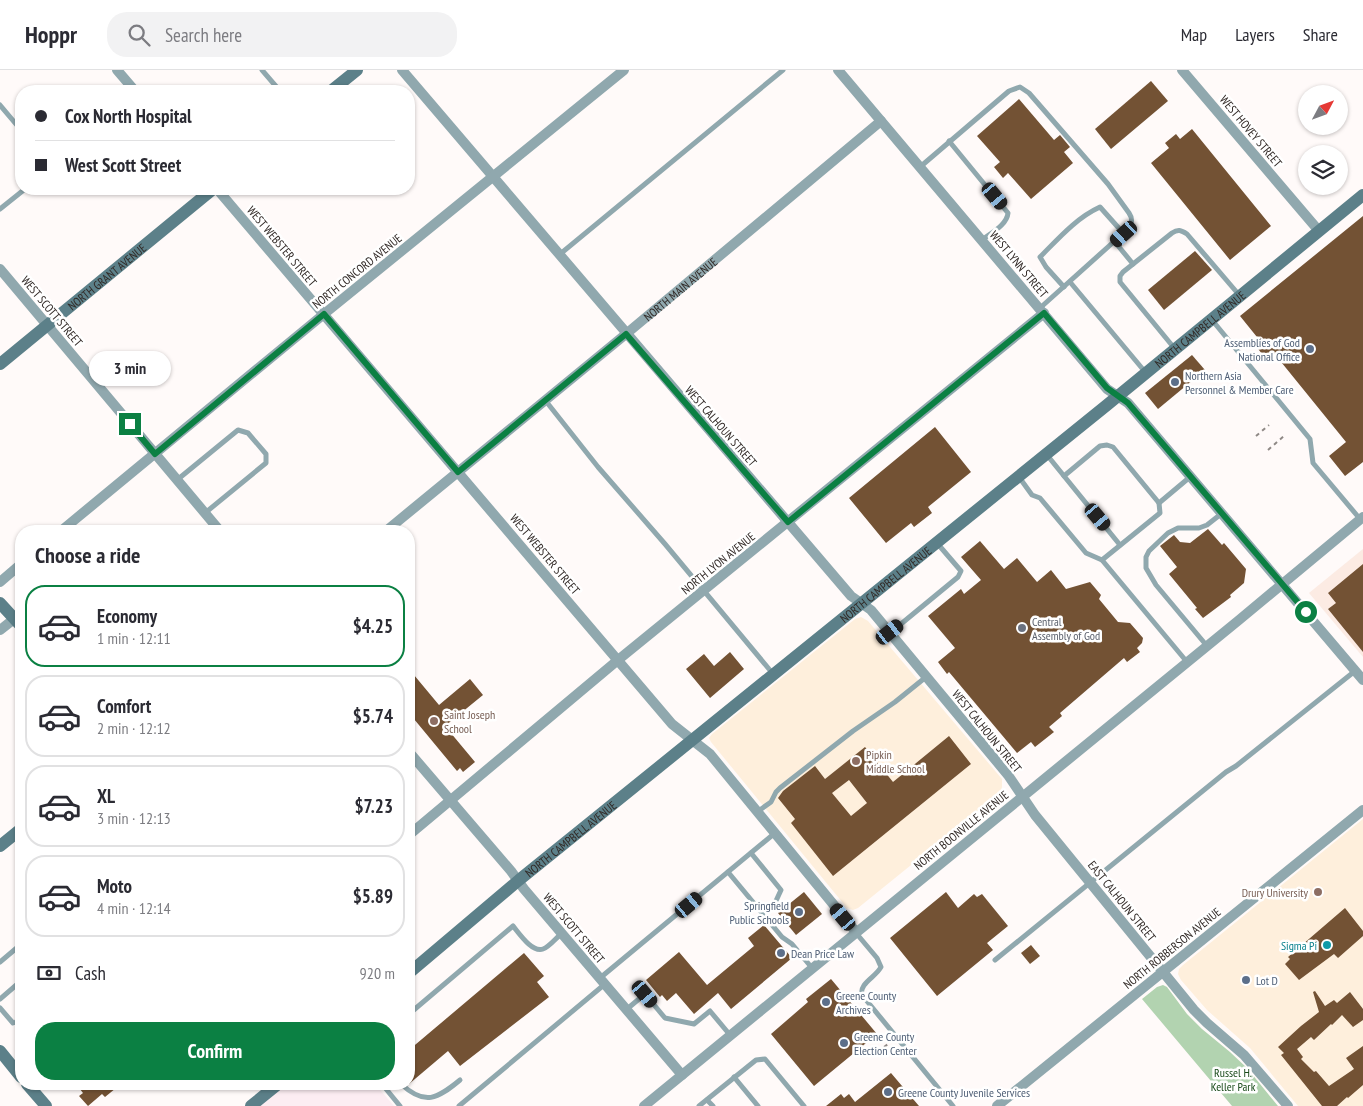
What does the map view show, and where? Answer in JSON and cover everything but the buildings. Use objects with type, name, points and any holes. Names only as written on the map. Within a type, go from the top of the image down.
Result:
[{"type":"main road","points":[[338,85],[357,70]]},
{"type":"main road","name":"NORTH GRANT AVENUE","points":[[0,364],[206,195]]},
{"type":"main road","name":"NORTH CAMPBELL AVENUE","points":[[415,968],[519,880],[937,543],[1363,195]]},
{"type":"main road","points":[[0,603],[15,619]]},
{"type":"main road","points":[[0,846],[15,834]]},
{"type":"main road","points":[[0,1052],[15,1069]]},
{"type":"main road","points":[[32,1090],[46,1106]]},
{"type":"main road","points":[[259,1104],[272,1090]]},
{"type":"street","points":[[117,70],[130,85]]},
{"type":"street","name":"WEST CALHOUN STREET","points":[[402,70],[415,85]]},
{"type":"street","name":"NORTH CONCORD AVENUE","points":[[68,525],[624,70]]},
{"type":"street","name":"WEST LYNN STREET","points":[[838,70],[1107,388],[1128,403],[1363,680]]},
{"type":"street","name":"WEST HOVEY STREET","points":[[1182,70],[1319,231]]},
{"type":"street","name":"WEST CALHOUN STREET","points":[[415,85],[851,596],[871,610],[890,632],[1008,775],[1022,796]]},
{"type":"street","name":"NORTH MAIN AVENUE","points":[[393,525],[881,121]]},
{"type":"street","name":"WEST WEBSTER STREET","points":[[222,195],[672,724],[710,754],[856,932]]},
{"type":"street","name":"WEST SCOTT STREET","points":[[0,269],[215,525]]},
{"type":"street","name":"NORTH LYON AVENUE","points":[[415,830],[618,660],[1042,311]]},
{"type":"street","name":"NORTH BOONVILLE AVENUE","points":[[650,1104],[730,1035],[1361,518]]},
{"type":"street","points":[[0,582],[15,569]]},
{"type":"street","points":[[0,630],[15,623]]},
{"type":"street","name":"WEST SCOTT STREET","points":[[415,759],[682,1075]]},
{"type":"street","name":"EAST CALHOUN STREET","points":[[1022,796],[1035,815],[1200,1017],[1244,1055],[1288,1106]]},
{"type":"street","name":"NORTH ROBBERSON AVENUE","points":[[997,1106],[1363,810]]},
{"type":"lane","points":[[262,70],[275,85]]},
{"type":"lane","points":[[559,255],[783,70]]},
{"type":"lane","points":[[920,167],[1009,92],[1020,87],[1029,93],[1108,184],[1129,212],[1132,224],[1124,234],[1064,287],[1042,311]]},
{"type":"lane","points":[[0,105],[15,123]]},
{"type":"lane","points":[[950,141],[1008,213],[1008,218],[982,240]]},
{"type":"lane","points":[[0,209],[18,195]]},
{"type":"lane","points":[[1064,287],[1046,267],[1040,257],[1058,238],[1100,207],[1124,234]]},
{"type":"lane","points":[[1175,349],[1120,282],[1120,276],[1133,264],[1176,230],[1182,231],[1187,234],[1240,296]]},
{"type":"lane","points":[[1115,242],[1133,264]]},
{"type":"lane","points":[[1070,282],[1146,373]]},
{"type":"lane","points":[[1212,319],[1310,440],[1313,463],[1361,518]]},
{"type":"lane","points":[[545,400],[598,467],[774,675]]},
{"type":"lane","points":[[177,480],[238,430],[248,433],[266,454],[266,463],[205,513]]},
{"type":"lane","points":[[1064,476],[1100,446],[1113,447],[1159,503],[1160,512],[1102,560]]},
{"type":"lane","points":[[1046,454],[1120,545]]},
{"type":"lane","points":[[1018,477],[1032,495],[1040,498],[1086,554],[1102,560],[1187,662]]},
{"type":"lane","points":[[1159,503],[1191,477]]},
{"type":"lane","points":[[1207,646],[1156,584],[1146,568],[1146,557],[1149,551],[1168,533],[1178,528],[1199,528],[1222,513]]},
{"type":"lane","points":[[890,632],[958,577],[961,571],[937,543]]},
{"type":"lane","points":[[995,960],[1226,772],[1356,671]]},
{"type":"lane","points":[[757,812],[771,802],[780,788],[821,755],[896,702],[926,677]]},
{"type":"lane","points":[[459,1106],[775,833]]},
{"type":"lane","points":[[751,853],[781,890],[775,903],[762,914]]},
{"type":"lane","points":[[728,872],[782,937],[792,944],[812,968]]},
{"type":"lane","points":[[415,1008],[513,926],[530,945],[538,949],[544,949],[562,934]]},
{"type":"lane","points":[[856,932],[882,966],[863,986],[861,990],[862,995],[953,1106]]},
{"type":"lane","points":[[0,962],[15,950]]},
{"type":"lane","points":[[0,999],[15,986]]},
{"type":"lane","points":[[626,1010],[645,994],[665,1018],[694,1024],[710,1011],[730,1035]]},
{"type":"lane","points":[[0,1008],[12,1023],[15,1022]]},
{"type":"lane","points":[[699,1106],[756,1060],[765,1059],[804,1106]]},
{"type":"lane","points":[[734,1077],[758,1106]]},
{"type":"lane","points":[[406,1090],[420,1100],[433,1100],[444,1094],[460,1080]]},
{"type":"lane","points":[[387,1090],[400,1106]]},
{"type":"lane","points":[[707,1100],[713,1106]]},
{"type":"path","points":[[1256,436],[1269,425]]},
{"type":"path","points":[[1268,450],[1284,436]]},
{"type":"path","points":[[884,1047],[888,1044]]},
{"type":"shaded area","points":[[1363,549],[1363,657],[1309,593]]},
{"type":"shaded area","name":"Pipkin Middle School","points":[[861,617],[868,621],[1002,779],[1002,787],[1000,793],[858,908],[853,910],[847,908],[709,738],[855,619]]},
{"type":"shaded area","name":"Drury University","points":[[1363,819],[1363,1106],[1298,1106],[1250,1048],[1207,1010],[1181,980],[1178,974],[1179,969]]},
{"type":"shaded area","points":[[280,1090],[380,1090],[394,1106],[260,1106]]},
{"type":"green space","name":"Russel H. Keller Park","points":[[1163,985],[1167,987],[1187,1014],[1202,1029],[1247,1068],[1278,1106],[1232,1106],[1142,999],[1157,987]]},
{"type":"place","name":"Assemblies of God National Office","points":[[1310,349]]},
{"type":"place","name":"Northern Asia Personnel & Member Care","points":[[1175,382]]},
{"type":"place","name":"Central Assembly of God","points":[[1022,628]]},
{"type":"place","name":"Saint Joseph School","points":[[434,721]]},
{"type":"place","name":"Pipkin Middle School","points":[[856,761]]},
{"type":"place","name":"Drury University","points":[[1318,892]]},
{"type":"place","name":"Springfield Public Schools","points":[[799,912]]},
{"type":"place","name":"Sigma Pi","points":[[1327,945]]},
{"type":"place","name":"Dean Price Law","points":[[781,953]]},
{"type":"place","name":"Lot D","points":[[1246,980]]},
{"type":"place","name":"Greene County Archives","points":[[826,1002]]},
{"type":"place","name":"Greene County Election Center","points":[[844,1043]]},
{"type":"place","name":"Greene County Juvenile Services","points":[[888,1092]]},
{"type":"route","points":[[130,424],[155,454],[324,314],[458,472],[626,334],[788,522],[1044,313],[1107,388],[1128,403],[1306,612]]}]
